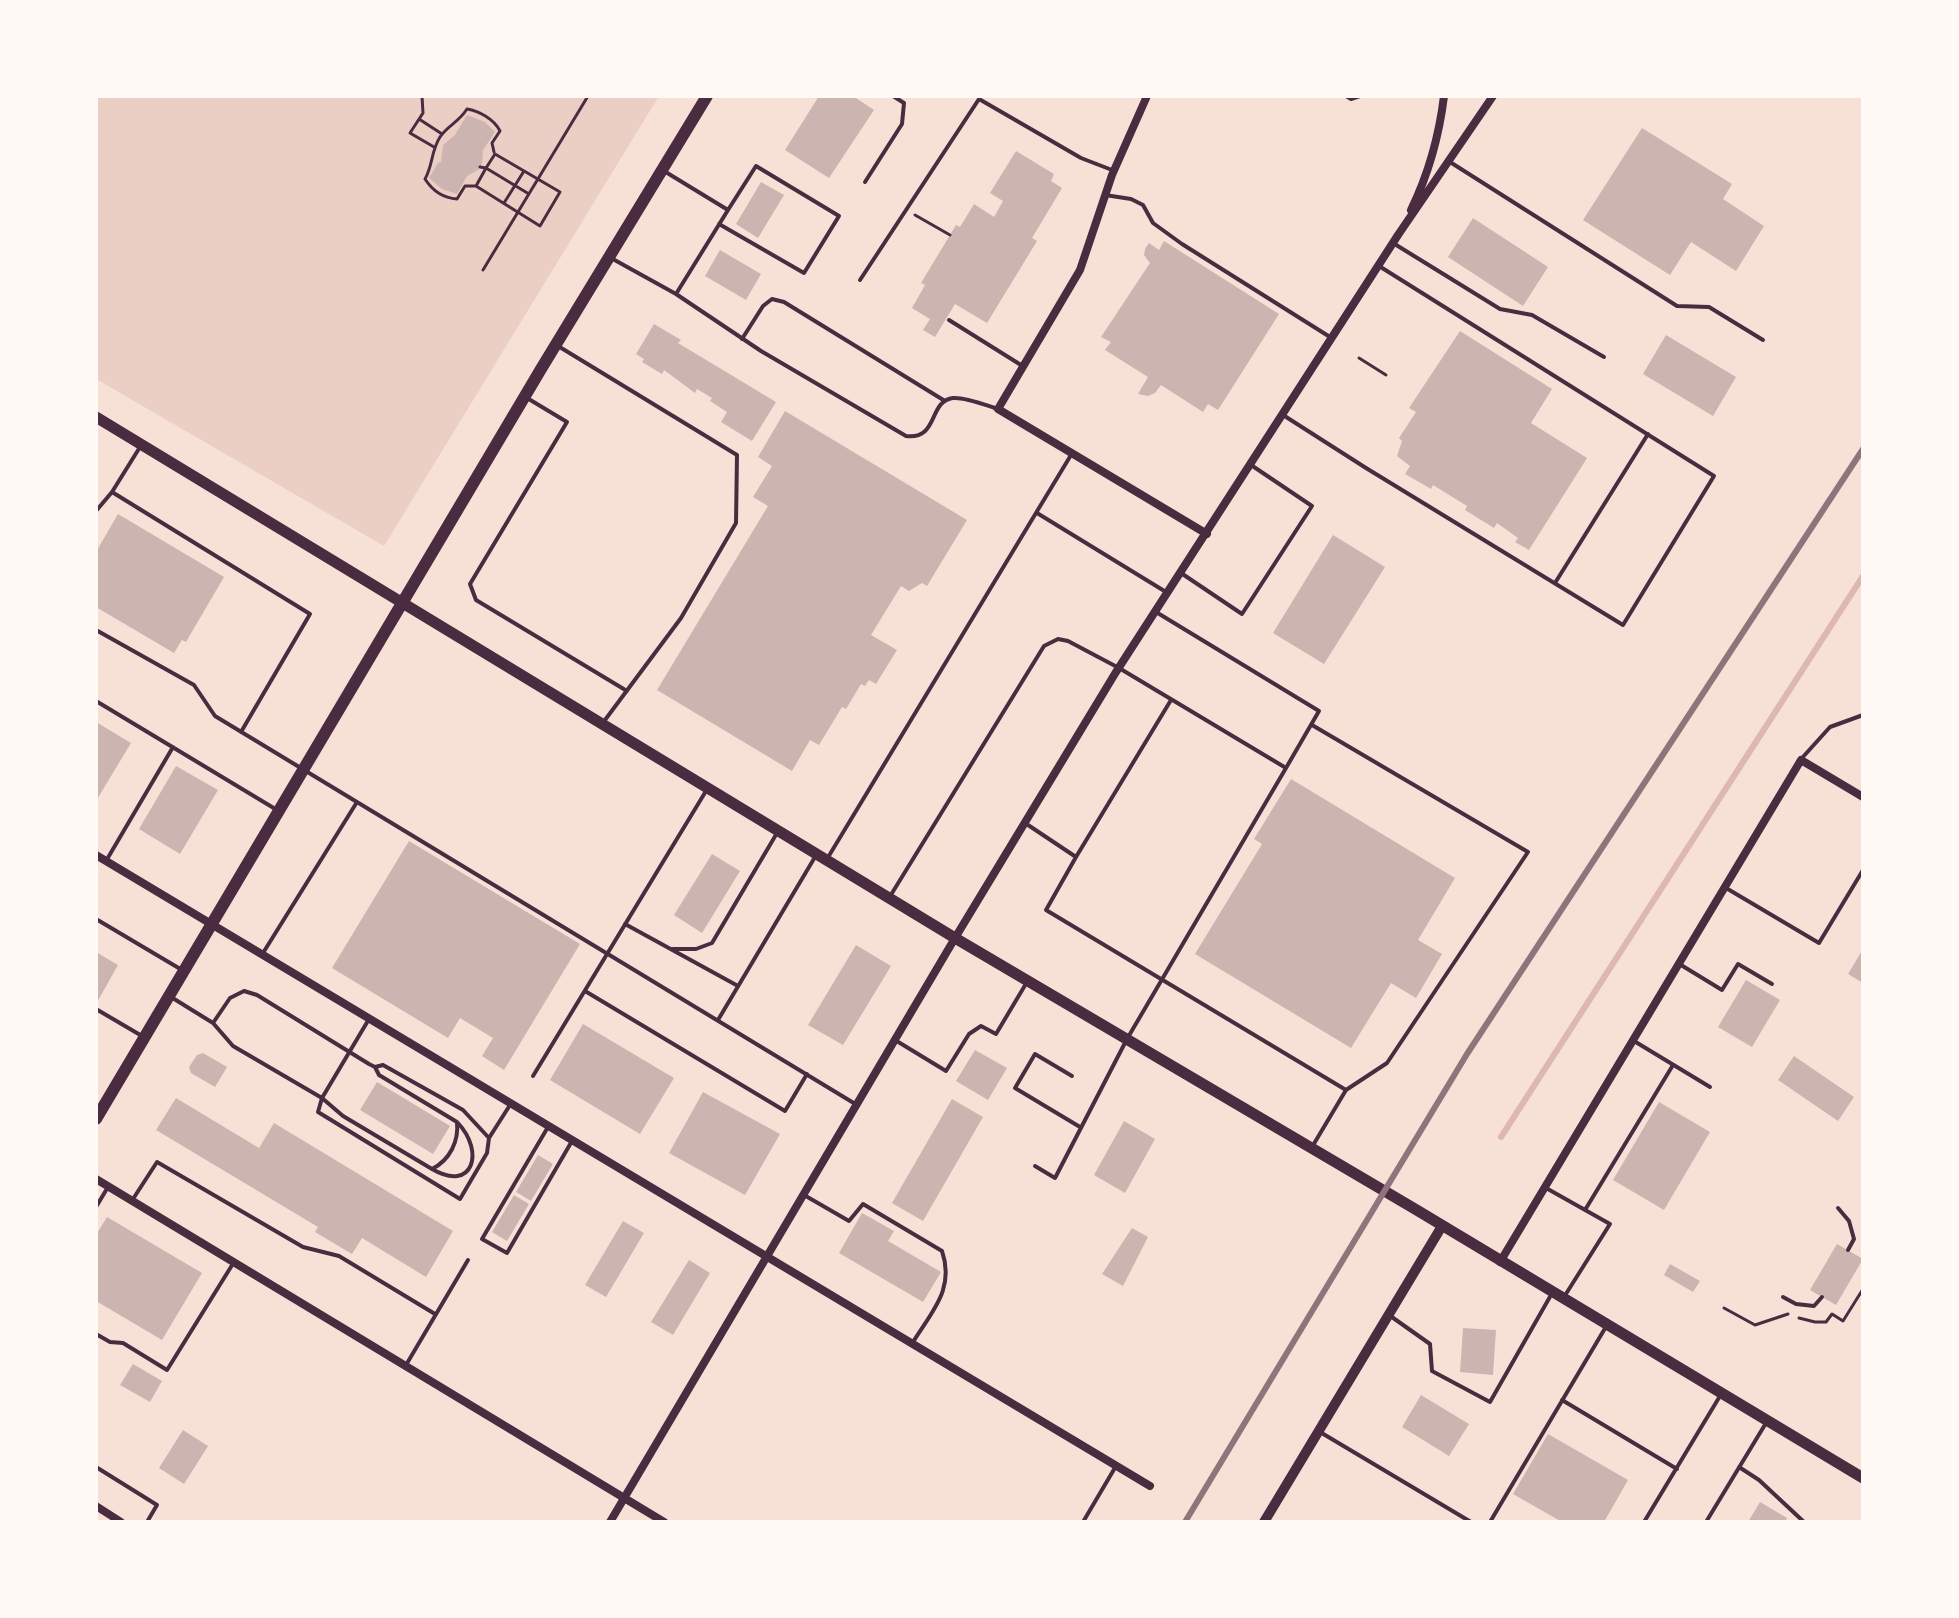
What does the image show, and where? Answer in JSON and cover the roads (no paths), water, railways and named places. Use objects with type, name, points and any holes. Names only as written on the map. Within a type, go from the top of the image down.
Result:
[{"type":"main road","points":[[96,1119],[608,257],[707,96]]},
{"type":"main road","points":[[96,417],[955,938],[1863,1478]]},
{"type":"street","points":[[1147,96],[1114,171],[1080,270],[998,409],[1207,534]]},
{"type":"street","points":[[1396,239],[1425,179],[1439,132],[1444,96]]},
{"type":"street","points":[[610,1522],[955,938],[1119,668],[1396,239],[1493,96]]},
{"type":"street","points":[[1500,1262],[1801,760],[1863,797]]},
{"type":"street","points":[[96,855],[1150,1486]]},
{"type":"street","points":[[96,1179],[664,1522]]},
{"type":"street","points":[[1264,1522],[1442,1226]]},
{"type":"street","points":[[96,1506],[121,1522]]},
{"type":"lane","points":[[865,182],[902,124],[904,103],[893,96]]},
{"type":"lane","points":[[1346,96],[1351,99],[1360,96]]},
{"type":"lane","points":[[860,280],[979,99],[1081,158],[1114,171]]},
{"type":"lane","points":[[1448,161],[1677,306],[1709,307],[1763,340]]},
{"type":"lane","points":[[676,294],[719,224],[756,166],[839,216],[804,273],[719,224]]},
{"type":"lane","points":[[662,170],[728,210]]},
{"type":"lane","points":[[1105,195],[1131,199],[1143,205],[1153,223],[1182,244],[1332,338]]},
{"type":"lane","points":[[1396,239],[1500,309],[1532,315],[1604,357]]},
{"type":"lane","points":[[608,257],[676,294],[742,339],[906,436],[916,437],[925,433],[945,401],[957,398],[998,409]]},
{"type":"lane","points":[[1283,415],[1623,625],[1714,476],[1379,266]]},
{"type":"lane","points":[[742,339],[763,306],[772,299],[784,302],[945,401]]},
{"type":"lane","points":[[949,320],[1023,366]]},
{"type":"lane","points":[[556,345],[737,455],[736,523],[681,618],[602,724]]},
{"type":"lane","points":[[525,396],[567,422],[470,584],[476,600],[627,691]]},
{"type":"lane","points":[[1555,583],[1648,434]]},
{"type":"lane","points":[[96,511],[112,492],[141,445]]},
{"type":"lane","points":[[718,1020],[1072,453]]},
{"type":"lane","points":[[1181,573],[1242,614],[1312,506],[1251,465]]},
{"type":"lane","points":[[112,492],[310,614],[241,732]]},
{"type":"lane","points":[[1036,513],[1168,593]]},
{"type":"lane","points":[[1035,1166],[1055,1178],[1127,1039],[1319,711],[1156,612]]},
{"type":"lane","points":[[96,630],[194,685],[215,716],[857,1105]]},
{"type":"lane","points":[[889,898],[1044,646],[1058,639],[1068,641],[1119,668],[1286,768]]},
{"type":"lane","points":[[1171,700],[1046,910],[1346,1090]]},
{"type":"lane","points":[[96,701],[279,811]]},
{"type":"lane","points":[[1801,760],[1830,727],[1862,714]]},
{"type":"lane","points":[[1311,725],[1528,852],[1387,1063],[1346,1090],[1311,1148]]},
{"type":"lane","points":[[106,861],[173,747]]},
{"type":"lane","points":[[533,1076],[708,788]]},
{"type":"lane","points":[[262,955],[357,802]]},
{"type":"lane","points":[[1025,823],[1076,857]]},
{"type":"lane","points":[[671,949],[696,949],[712,943],[779,831]]},
{"type":"lane","points":[[1724,887],[1819,943],[1863,870]]},
{"type":"lane","points":[[96,919],[184,971]]},
{"type":"lane","points":[[625,924],[738,986]]},
{"type":"lane","points":[[1679,964],[1722,990],[1738,964],[1772,984]]},
{"type":"lane","points":[[895,1040],[946,1071],[969,1034],[981,1026],[996,1034],[1028,980]]},
{"type":"lane","points":[[169,996],[213,1023],[233,1046],[322,1098],[343,1116],[445,1177],[454,1178],[469,1167],[474,1147],[457,1122],[379,1075],[375,1067],[257,995],[244,991],[230,998],[213,1023]]},
{"type":"lane","points":[[585,991],[785,1111],[807,1074]]},
{"type":"lane","points":[[96,1009],[144,1038]]},
{"type":"lane","points":[[369,1019],[322,1098],[318,1112],[460,1199],[487,1153],[489,1138],[511,1104]]},
{"type":"lane","points":[[1633,1040],[1710,1087]]},
{"type":"lane","points":[[1072,1076],[1035,1054],[1015,1088],[1080,1127]]},
{"type":"lane","points":[[375,1067],[383,1065],[463,1110],[489,1138]]},
{"type":"lane","points":[[1585,1210],[1673,1065]]},
{"type":"lane","points":[[432,1169],[443,1164],[454,1145],[458,1134],[457,1122]]},
{"type":"lane","points":[[548,1127],[482,1239],[507,1253],[572,1141]]},
{"type":"lane","points":[[132,1201],[157,1162],[303,1247],[339,1256],[435,1314]]},
{"type":"lane","points":[[96,1207],[108,1187]]},
{"type":"lane","points":[[1389,1315],[1430,1344],[1432,1371],[1490,1402],[1558,1296],[1610,1224],[1545,1187]]},
{"type":"lane","points":[[803,1195],[849,1221],[863,1204],[942,1251],[948,1276],[945,1289],[912,1344]]},
{"type":"lane","points":[[1838,1208],[1849,1221],[1854,1239],[1848,1250]]},
{"type":"lane","points":[[405,1366],[468,1260]]},
{"type":"lane","points":[[96,1334],[110,1342],[123,1343],[167,1370],[234,1262]]},
{"type":"lane","points":[[1783,1297],[1804,1306],[1814,1306],[1822,1297]]},
{"type":"lane","points":[[1490,1522],[1607,1325]]},
{"type":"lane","points":[[1644,1522],[1721,1394]]},
{"type":"lane","points":[[1562,1400],[1677,1469]]},
{"type":"lane","points":[[1706,1522],[1767,1421]]},
{"type":"lane","points":[[1318,1431],[1471,1522]]},
{"type":"lane","points":[[1083,1522],[1116,1466]]},
{"type":"lane","points":[[96,1467],[157,1505],[147,1522]]},
{"type":"lane","points":[[1739,1467],[1759,1480],[1804,1522]]},
{"type":"waterway","points":[[1501,1137],[1863,576]]},
{"type":"railway","points":[[1185,1522],[1467,1054],[1863,449]]}]
